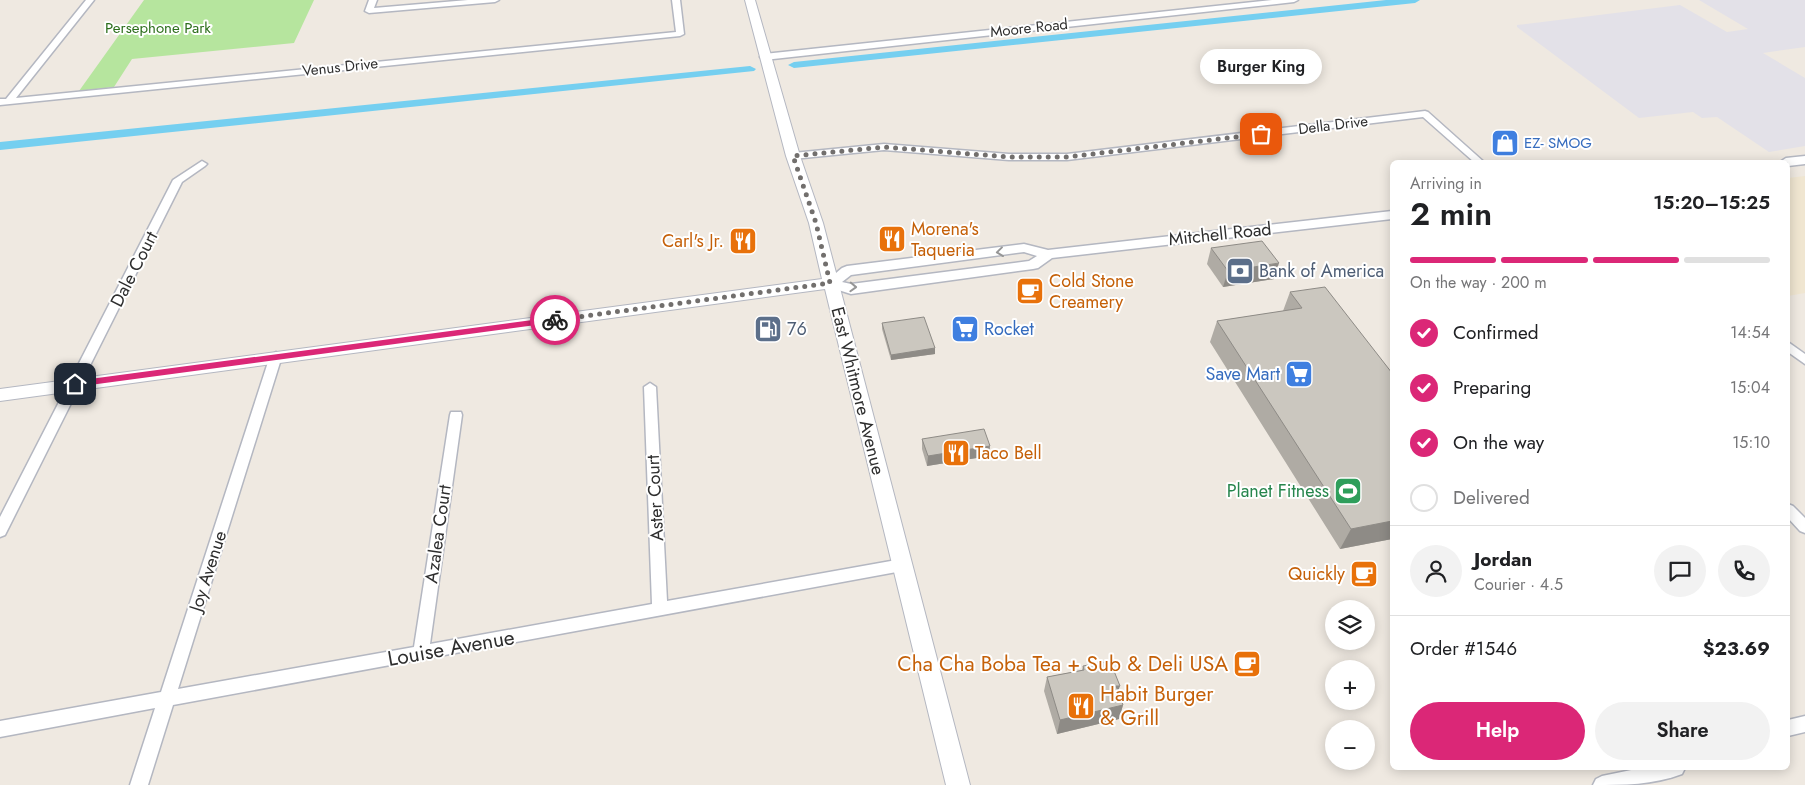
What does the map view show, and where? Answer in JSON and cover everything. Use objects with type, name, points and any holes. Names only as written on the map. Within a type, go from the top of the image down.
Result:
[{"type":"main road","name":"East Whitmore Avenue","points":[[750,0],[764,57],[793,156],[816,223],[958,785]]},
{"type":"main road","name":"Mitchell Road","points":[[0,394],[830,283]]},
{"type":"street","points":[[5,102],[90,0]]},
{"type":"street","points":[[373,0],[369,11],[495,0]]},
{"type":"street","name":"Venus Drive","points":[[5,102],[680,34],[676,0]]},
{"type":"street","name":"Moore Road","points":[[764,57],[1294,0]]},
{"type":"street","name":"Della Drive","points":[[793,156],[884,147],[1009,157],[1067,157],[1425,114],[1477,160]]},
{"type":"street","points":[[1790,162],[1805,160]]},
{"type":"street","name":"Dale Court","points":[[0,531],[178,180],[202,164]]},
{"type":"street","name":"Mitchell Road","points":[[830,283],[847,271],[1024,248],[1048,254],[1390,215]]},
{"type":"street","points":[[1790,348],[1805,360]]},
{"type":"street","name":"Joy Avenue","points":[[139,785],[276,356]]},
{"type":"street","name":"Aster Court","points":[[650,387],[660,609]]},
{"type":"street","name":"Azalea Court","points":[[421,653],[456,415]]},
{"type":"street","points":[[1790,512],[1805,527]]},
{"type":"street","name":"Louise Avenue","points":[[0,729],[902,565]]},
{"type":"street","points":[[1790,728],[1805,724]]},
{"type":"street","points":[[1602,785],[1667,770]]},
{"type":"shaded area","points":[[1699,0],[1805,0],[1805,47],[1763,53],[1805,78],[1805,146],[1769,152],[1717,117],[1702,118],[1693,112],[1639,118],[1517,27],[1517,25],[1680,5],[1727,32],[1748,29]]},
{"type":"shaded area","points":[[1805,176],[1805,293],[1790,296],[1790,178]]},
{"type":"green space","name":"Persephone Park","points":[[144,0],[314,0],[294,43],[132,59],[114,87],[79,91]]},
{"type":"building","points":[[1262,241],[1279,263],[1228,271],[1211,248]]},
{"type":"building","points":[[1325,287],[1390,370],[1390,521],[1351,529],[1217,321],[1302,308],[1290,292]]},
{"type":"building","points":[[924,317],[935,348],[891,355],[882,323]]},
{"type":"building","points":[[984,429],[990,446],[928,456],[922,439]]},
{"type":"building","name":"Habit Burger & Grill","points":[[1110,661],[1120,686],[1116,686],[1123,705],[1060,720],[1047,677],[1084,670],[1083,666]]},
{"type":"waterway","points":[[794,65],[1415,0]]},
{"type":"waterway","points":[[0,146],[750,69]]},
{"type":"way so far","points":[[555,320],[830,283],[816,223],[793,156],[884,147],[916,148],[1009,157],[1067,157],[1261,134]]},
{"type":"place","name":"Burger King","points":[[1261,134]]},
{"type":"place","name":"EZ- SMOG","points":[[1505,143]]},
{"type":"place","name":"Morena's Taqueria","points":[[892,239]]},
{"type":"place","name":"Carl's Jr.","points":[[743,241]]},
{"type":"place","name":"Bank of America","points":[[1240,271]]},
{"type":"place","name":"Cold Stone Creamery","points":[[1030,291]]},
{"type":"place","name":"76","points":[[768,329]]},
{"type":"place","name":"Rocket","points":[[965,329]]},
{"type":"place","name":"Save Mart","points":[[1299,374]]},
{"type":"place","name":"Taco Bell","points":[[956,453]]},
{"type":"place","name":"Planet Fitness","points":[[1348,491]]},
{"type":"place","name":"Quickly","points":[[1364,574]]},
{"type":"place","name":"Cha Cha Boba Tea + Sub & Deli USA","points":[[1247,664]]},
{"type":"place","name":"Habit Burger & Grill","points":[[1081,706]]},
{"type":"route","points":[[75,384],[555,320]]}]
